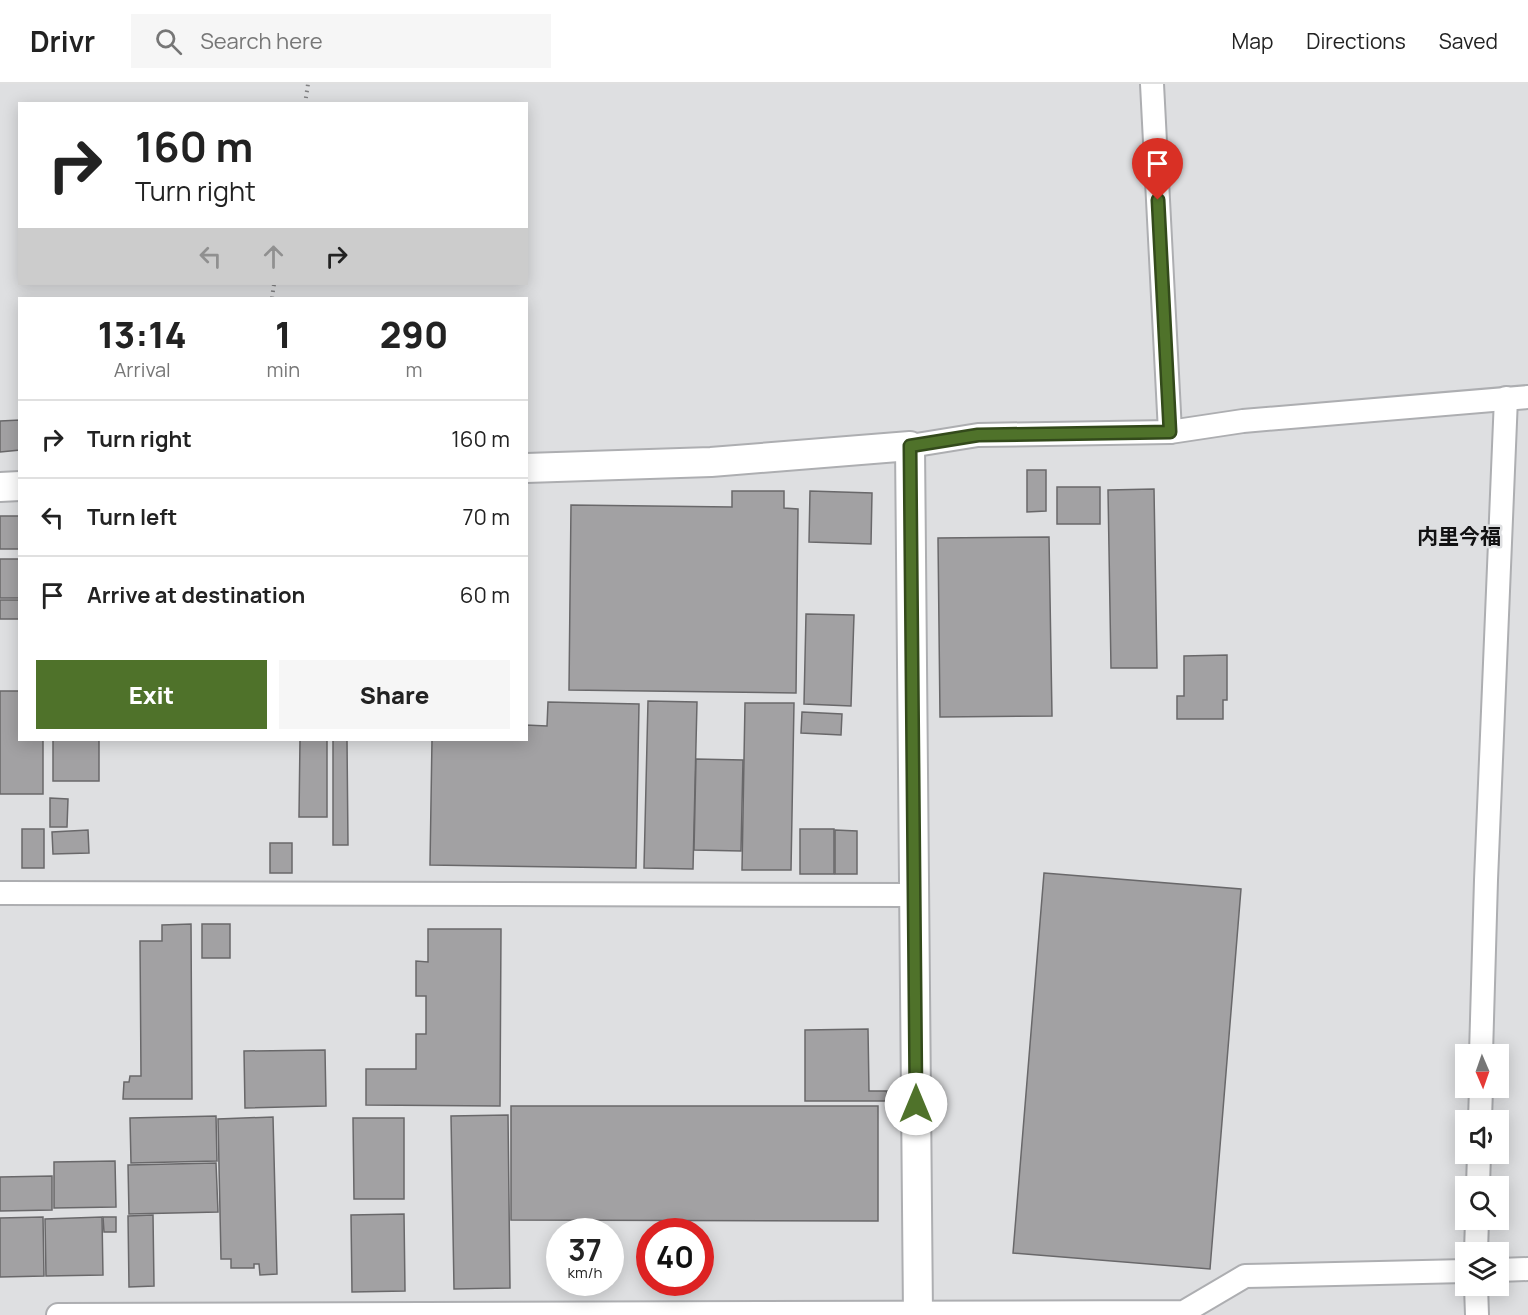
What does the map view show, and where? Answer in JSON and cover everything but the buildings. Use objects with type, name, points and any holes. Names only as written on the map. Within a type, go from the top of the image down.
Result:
[{"type":"street","points":[[1152,84],[1170,432]]},
{"type":"street","points":[[528,468],[711,462],[910,446],[978,435],[1170,432],[1243,421],[1517,397],[1486,880],[1481,1044]]},
{"type":"street","points":[[910,446],[918,1314]]},
{"type":"street","points":[[0,487],[18,486]]},
{"type":"street","points":[[0,893],[915,895]]},
{"type":"street","points":[[1509,1270],[1528,1269]]},
{"type":"street","points":[[58,1315],[1184,1312],[1245,1276],[1455,1271]]},
{"type":"street","points":[[1476,1296],[1477,1315]]},
{"type":"path","points":[[305,102],[308,84]]},
{"type":"district","name":"内里今福","points":[[1459,536]]},
{"type":"route","points":[[916,1104],[910,446],[978,435],[1170,432],[1158,200]]}]
